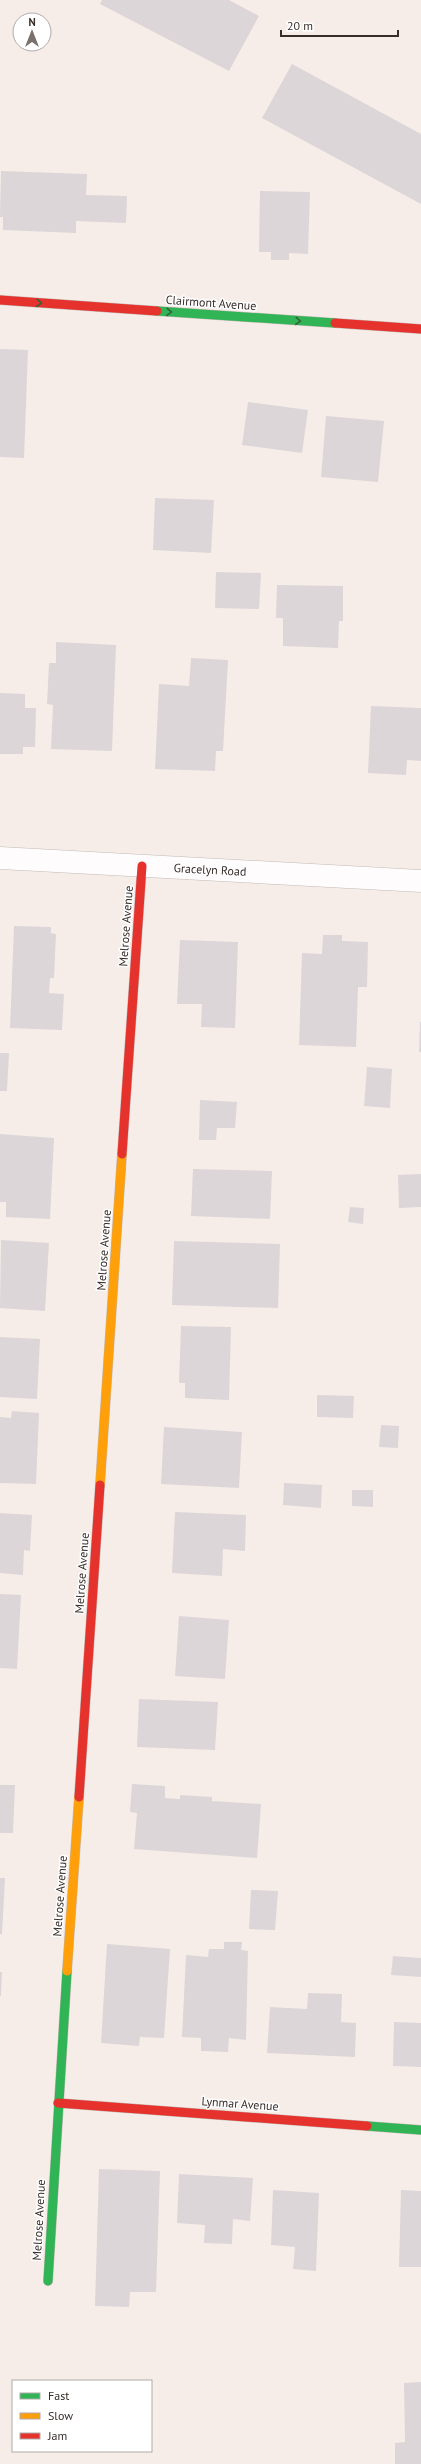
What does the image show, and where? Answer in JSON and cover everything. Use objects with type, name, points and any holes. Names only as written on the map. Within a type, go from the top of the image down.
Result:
[{"type":"street","name":"Clairmont Avenue","points":[[0,300],[421,329]]},
{"type":"street","name":"Gracelyn Road","points":[[0,858],[421,881]]},
{"type":"street","name":"Melrose Avenue","points":[[48,2281],[58,2103],[142,866]]},
{"type":"street","name":"Lynmar Avenue","points":[[58,2103],[421,2130]]},
{"type":"building","points":[[102,0],[229,0],[259,16],[229,71],[100,4]]},
{"type":"building","points":[[292,64],[421,134],[421,204],[262,118]]},
{"type":"building","points":[[1,171],[87,174],[86,195],[127,196],[126,223],[76,221],[76,233],[3,230],[3,217],[0,217]]},
{"type":"building","points":[[260,191],[310,192],[308,254],[289,253],[289,260],[271,260],[271,252],[259,252]]},
{"type":"building","points":[[0,349],[28,350],[24,458],[0,457]]},
{"type":"building","points":[[248,402],[308,410],[302,453],[242,445]]},
{"type":"building","points":[[326,416],[384,421],[378,482],[321,477]]},
{"type":"building","points":[[155,498],[214,500],[211,553],[153,550]]},
{"type":"building","points":[[216,572],[261,573],[259,609],[215,608]]},
{"type":"building","points":[[277,585],[343,586],[343,621],[339,621],[338,648],[283,646],[283,618],[276,618]]},
{"type":"building","points":[[56,642],[116,645],[112,751],[51,749],[53,705],[47,704],[49,663],[56,663]]},
{"type":"building","points":[[191,658],[228,660],[223,751],[216,751],[215,771],[155,769],[159,684],[189,686]]},
{"type":"building","points":[[0,693],[25,694],[25,708],[36,708],[35,747],[23,747],[23,754],[0,754]]},
{"type":"building","points":[[371,706],[421,708],[421,761],[407,760],[406,775],[368,773]]},
{"type":"building","points":[[14,926],[51,927],[51,933],[56,934],[54,978],[50,978],[49,993],[64,994],[62,1030],[10,1028]]},
{"type":"building","points":[[323,935],[342,935],[342,941],[368,942],[367,987],[358,987],[356,1047],[299,1045],[302,953],[322,954]]},
{"type":"building","points":[[180,940],[238,942],[235,1028],[201,1027],[202,1004],[177,1004]]},
{"type":"building","points":[[420,1022],[421,1052],[419,1052]]},
{"type":"building","points":[[0,1053],[9,1053],[7,1091],[0,1091]]},
{"type":"building","points":[[367,1067],[392,1069],[390,1108],[364,1106]]},
{"type":"building","points":[[200,1100],[237,1102],[235,1128],[217,1128],[216,1140],[199,1140]]},
{"type":"building","points":[[0,1134],[54,1138],[50,1219],[6,1217],[6,1202],[0,1202]]},
{"type":"building","points":[[193,1169],[272,1171],[270,1219],[191,1216]]},
{"type":"building","points":[[421,1174],[421,1207],[399,1208],[398,1175]]},
{"type":"building","points":[[350,1207],[364,1208],[363,1224],[348,1222]]},
{"type":"building","points":[[1,1240],[49,1243],[45,1311],[0,1308]]},
{"type":"building","points":[[174,1241],[280,1244],[278,1308],[172,1305]]},
{"type":"building","points":[[181,1326],[231,1327],[229,1400],[185,1398],[185,1383],[179,1383]]},
{"type":"building","points":[[0,1337],[40,1339],[37,1399],[0,1397]]},
{"type":"building","points":[[317,1395],[354,1396],[353,1418],[317,1417]]},
{"type":"building","points":[[12,1411],[39,1413],[36,1484],[0,1483],[0,1417],[11,1418]]},
{"type":"building","points":[[381,1425],[399,1426],[398,1448],[379,1447]]},
{"type":"building","points":[[164,1427],[242,1432],[239,1488],[161,1484]]},
{"type":"building","points":[[284,1483],[322,1485],[321,1508],[283,1505]]},
{"type":"building","points":[[352,1490],[373,1490],[373,1507],[352,1506]]},
{"type":"building","points":[[175,1512],[246,1515],[245,1551],[223,1549],[222,1576],[172,1573]]},
{"type":"building","points":[[0,1513],[32,1515],[30,1551],[24,1550],[23,1575],[0,1573]]},
{"type":"building","points":[[0,1594],[21,1595],[17,1669],[0,1668]]},
{"type":"building","points":[[179,1616],[229,1620],[225,1679],[175,1676]]},
{"type":"building","points":[[139,1699],[218,1702],[215,1750],[137,1747]]},
{"type":"building","points":[[132,1784],[165,1786],[165,1798],[180,1799],[180,1795],[212,1797],[212,1801],[261,1804],[257,1858],[134,1849],[137,1813],[130,1812]]},
{"type":"building","points":[[0,1785],[15,1785],[13,1833],[0,1833]]},
{"type":"building","points":[[0,1878],[5,1878],[2,1934],[0,1934]]},
{"type":"building","points":[[251,1890],[278,1891],[275,1930],[249,1929]]},
{"type":"building","points":[[224,1942],[242,1942],[241,1950],[248,1951],[246,2040],[229,2038],[228,2052],[201,2051],[201,2038],[182,2037],[186,1955],[208,1957],[209,1949],[224,1949]]},
{"type":"building","points":[[107,1944],[170,1949],[164,2038],[140,2037],[139,2046],[101,2043]]},
{"type":"building","points":[[393,1956],[421,1958],[421,1977],[391,1975]]},
{"type":"building","points":[[0,1972],[2,1972],[1,1996],[0,1996]]},
{"type":"building","points":[[308,1993],[342,1994],[341,2022],[356,2023],[355,2057],[267,2053],[270,2007],[307,2009]]},
{"type":"building","points":[[394,2022],[421,2023],[421,2067],[393,2066]]},
{"type":"building","points":[[99,2169],[160,2171],[156,2292],[130,2292],[129,2307],[95,2306]]},
{"type":"building","points":[[179,2174],[253,2178],[250,2221],[233,2219],[232,2244],[204,2243],[205,2225],[177,2223]]},
{"type":"building","points":[[273,2190],[319,2193],[316,2271],[293,2269],[295,2247],[271,2245]]},
{"type":"building","points":[[401,2190],[421,2191],[421,2267],[399,2267]]},
{"type":"building","points":[[421,2382],[421,2464],[395,2464],[395,2443],[405,2442],[404,2383]]},
{"type":"traffic: fast","points":[[157,311],[335,323]]},
{"type":"traffic: fast","points":[[48,2281],[67,1971]]},
{"type":"traffic: fast","points":[[367,2126],[421,2130]]},
{"type":"traffic: slow","points":[[100,1485],[122,1154]]},
{"type":"traffic: slow","points":[[67,1971],[79,1797]]},
{"type":"traffic: jam","points":[[0,300],[157,311]]},
{"type":"traffic: jam","points":[[335,323],[421,329]]},
{"type":"traffic: jam","points":[[122,1154],[142,866]]},
{"type":"traffic: jam","points":[[79,1797],[100,1485]]},
{"type":"traffic: jam","points":[[58,2103],[367,2126]]}]
